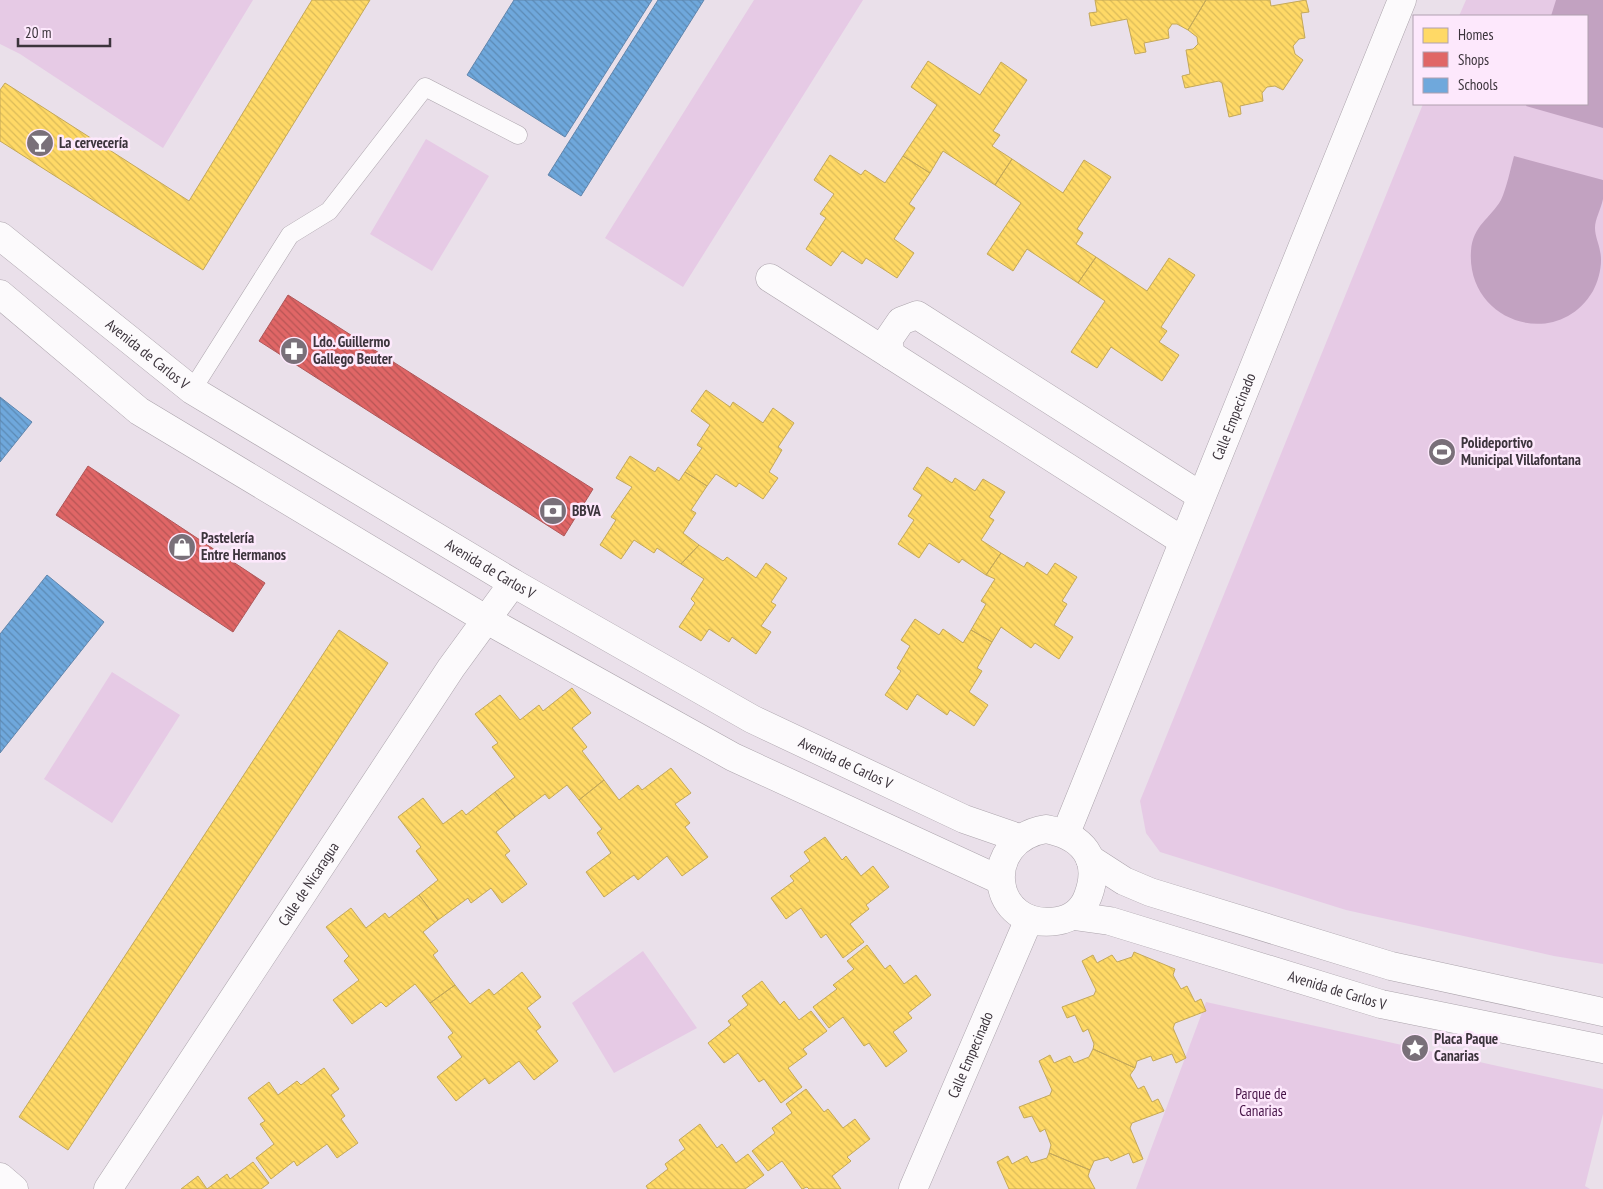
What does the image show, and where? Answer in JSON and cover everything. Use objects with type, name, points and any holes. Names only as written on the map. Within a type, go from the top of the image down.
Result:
[{"type":"street","name":"Calle Empecinado","points":[[1066,833],[1402,0]]},
{"type":"street","name":"Avenida de Carlos V","points":[[0,236],[192,390],[513,583],[752,719],[964,819],[1019,838]]},
{"type":"street","points":[[770,278],[1183,541]]},
{"type":"street","points":[[0,294],[139,411],[487,620],[733,757],[1000,880]]},
{"type":"street","points":[[891,355],[888,340],[901,321],[917,316],[1201,496]]},
{"type":"street","name":"Calle de Nicaragua","points":[[108,1189],[440,684],[513,583]]},
{"type":"street","points":[[1046,829],[1066,833],[1082,846],[1090,859],[1093,880],[1087,899],[1074,916],[1045,923],[1029,919],[1012,907],[1004,895],[1000,880],[1004,857],[1019,838],[1032,831],[1046,829]]},
{"type":"street","points":[[1090,859],[1124,881],[1158,894],[1391,966],[1603,1012]]},
{"type":"street","name":"Avenida de Carlos V","points":[[1074,916],[1110,921],[1381,1004],[1603,1049]]},
{"type":"street","name":"Calle Empecinado","points":[[913,1189],[1029,919]]},
{"type":"street","points":[[0,1177],[14,1189]]},
{"type":"lane","points":[[192,390],[290,235],[329,211],[425,87],[518,135]]},
{"type":"green space","points":[[0,0],[253,0],[163,148],[20,54],[0,44]]},
{"type":"green space","points":[[754,0],[863,0],[683,287],[605,238]]},
{"type":"green space","name":"Polideportivo Municipal Villafontana","points":[[1466,0],[1603,0],[1603,964],[1554,956],[1346,910],[1160,852],[1146,833],[1140,801],[1423,105],[1588,105],[1588,15],[1459,15]]},
{"type":"green space","points":[[426,139],[489,176],[432,271],[370,234]]},
{"type":"green space","points":[[112,672],[180,715],[112,823],[44,779]]},
{"type":"green space","points":[[643,951],[697,1028],[614,1073],[572,1003]]},
{"type":"green space","name":"Parque de Canarias","points":[[1206,1002],[1603,1089],[1603,1114],[1585,1186],[1590,1189],[1136,1189]]},
{"type":"shaded area","points":[[1556,0],[1603,0],[1603,128],[1526,106],[1588,105],[1588,15],[1551,15]]},
{"type":"shaded area","points":[[1514,156],[1603,180],[1603,199],[1595,228],[1601,261],[1597,282],[1593,291],[1577,310],[1558,320],[1537,324],[1517,321],[1498,311],[1483,296],[1473,276],[1472,242],[1478,228],[1501,200]]},
{"type":"building: Homes","points":[[312,0],[370,0],[203,270],[0,141],[0,90],[5,83],[189,201]]},
{"type":"building: Homes","points":[[1095,0],[1206,0],[1188,30],[1177,24],[1172,24],[1168,30],[1169,38],[1144,43],[1146,52],[1135,54],[1127,19],[1091,26],[1089,13],[1097,12]]},
{"type":"building: Homes","points":[[1206,0],[1270,0],[1271,6],[1306,0],[1309,12],[1301,13],[1305,38],[1299,39],[1293,46],[1295,54],[1303,60],[1283,90],[1275,86],[1267,87],[1262,93],[1263,101],[1240,106],[1241,114],[1229,117],[1222,83],[1219,81],[1185,88],[1182,76],[1190,74],[1186,50],[1193,49],[1198,44],[1197,37],[1188,30]]},
{"type":"building: Homes","points":[[928,61],[980,95],[1001,62],[1027,80],[993,131],[1000,135],[992,146],[1012,159],[995,185],[943,151],[930,173],[903,156],[937,105],[911,87]]},
{"type":"building: Homes","points":[[830,155],[861,175],[865,170],[885,183],[903,156],[930,173],[909,204],[915,208],[894,239],[914,253],[897,278],[866,258],[862,264],[842,251],[831,266],[806,249],[826,218],[820,214],[834,194],[814,180]]},
{"type":"building: Homes","points":[[1012,159],[1063,193],[1084,160],[1111,177],[1077,229],[1083,233],[1076,244],[1096,257],[1078,283],[1027,249],[1013,271],[987,254],[1021,203],[995,185]]},
{"type":"building: Homes","points":[[1096,257],[1147,291],[1169,258],[1195,275],[1161,327],[1167,331],[1159,342],[1179,355],[1162,381],[1111,347],[1097,368],[1071,352],[1105,301],[1078,283]]},
{"type":"building: Homes","points":[[706,390],[730,407],[733,402],[763,423],[773,408],[794,423],[778,447],[782,450],[769,472],[778,478],[763,499],[739,483],[736,487],[716,474],[707,486],[685,472],[702,448],[697,445],[710,425],[691,411]]},
{"type":"building: Homes","points":[[630,456],[655,472],[658,467],[679,481],[685,472],[707,486],[691,510],[696,513],[683,533],[699,545],[681,564],[657,548],[654,553],[634,540],[621,559],[600,545],[616,520],[611,517],[632,487],[616,478]]},
{"type":"building: Homes","points":[[927,467],[952,483],[955,478],[975,491],[983,479],[1005,492],[989,517],[994,520],[981,540],[1001,553],[986,575],[962,559],[959,563],[929,543],[919,558],[898,544],[914,520],[908,516],[922,495],[913,489]]},
{"type":"building: Homes","points":[[699,545],[723,561],[727,557],[756,578],[766,563],[787,578],[771,602],[776,605],[761,626],[771,632],[756,654],[732,637],[729,642],[709,629],[701,641],[679,627],[695,603],[691,599],[704,579],[681,564]]},
{"type":"building: Homes","points":[[1001,553],[1024,567],[1027,562],[1047,575],[1055,563],[1077,577],[1062,601],[1067,604],[1054,625],[1073,637],[1059,659],[1035,643],[1031,648],[1001,627],[992,642],[971,630],[986,604],[981,601],[995,579],[986,575]]},
{"type":"building: Homes","points":[[915,619],[939,635],[943,629],[963,643],[971,630],[992,642],[977,668],[982,671],[969,692],[988,705],[974,726],[950,710],[947,715],[917,694],[907,710],[885,695],[901,671],[897,668],[910,646],[901,640]]},
{"type":"building: Homes","points":[[339,630],[388,663],[68,1150],[19,1117]]},
{"type":"building: Homes","points":[[572,688],[591,713],[572,728],[587,747],[582,751],[604,780],[579,800],[567,785],[549,799],[545,794],[515,817],[495,792],[515,777],[492,747],[498,743],[475,714],[500,695],[520,720],[539,705],[543,711]]},
{"type":"building: Homes","points":[[671,768],[691,793],[675,804],[690,823],[685,827],[708,857],[682,876],[667,856],[638,880],[634,875],[604,897],[586,872],[611,853],[597,833],[602,829],[579,800],[604,780],[619,800],[638,785],[642,790]]},
{"type":"building: Homes","points":[[495,792],[515,817],[496,832],[510,851],[505,855],[527,884],[502,903],[491,888],[471,903],[468,898],[438,920],[419,895],[438,880],[416,851],[421,847],[398,817],[423,798],[443,824],[462,810],[466,815]]},
{"type":"building: Homes","points":[[825,837],[842,860],[846,856],[861,876],[873,866],[889,887],[866,905],[869,909],[850,924],[864,942],[843,958],[826,934],[821,938],[801,908],[786,919],[771,898],[794,881],[790,876],[810,861],[804,852]]},
{"type":"building: Homes","points":[[419,895],[438,920],[423,932],[438,951],[433,955],[455,985],[430,1003],[415,984],[386,1007],[381,1002],[352,1024],[333,1000],[359,980],[344,961],[349,956],[326,927],[351,908],[366,928],[385,913],[389,918]]},
{"type":"building: Homes","points":[[867,945],[885,969],[890,965],[904,984],[916,975],[931,995],[908,1013],[912,1018],[893,1032],[907,1051],[886,1067],[869,1043],[864,1046],[843,1017],[829,1028],[813,1007],[837,989],[833,985],[854,969],[847,961]]},
{"type":"building: Homes","points":[[1134,952],[1175,969],[1173,975],[1181,989],[1187,986],[1195,1002],[1201,999],[1206,1011],[1175,1023],[1173,1028],[1186,1058],[1176,1063],[1172,1054],[1153,1061],[1151,1056],[1137,1061],[1135,1068],[1093,1049],[1094,1044],[1088,1029],[1083,1032],[1075,1015],[1067,1018],[1062,1007],[1094,995],[1096,990],[1082,961],[1093,955],[1097,963],[1112,955],[1117,962],[1132,957]]},
{"type":"building: Homes","points":[[522,972],[541,997],[527,1008],[541,1027],[536,1031],[558,1061],[534,1080],[519,1061],[489,1084],[485,1078],[456,1101],[437,1077],[462,1057],[448,1037],[453,1033],[430,1003],[455,985],[470,1004],[489,989],[494,995]]},
{"type":"building: Homes","points":[[762,981],[780,1005],[784,1001],[799,1020],[811,1011],[827,1031],[803,1049],[807,1054],[788,1068],[802,1087],[781,1103],[764,1079],[759,1082],[738,1053],[724,1063],[708,1043],[731,1025],[728,1021],[748,1005],[742,996]]},
{"type":"building: Homes","points":[[1093,1049],[1135,1068],[1130,1075],[1138,1089],[1144,1086],[1152,1102],[1158,1099],[1164,1111],[1132,1123],[1130,1128],[1143,1159],[1133,1163],[1129,1153],[1111,1161],[1108,1157],[1094,1161],[1090,1170],[1049,1153],[1051,1145],[1045,1129],[1040,1132],[1032,1116],[1024,1118],[1019,1107],[1050,1095],[1052,1090],[1039,1061],[1050,1055],[1054,1063],[1070,1056],[1074,1063],[1089,1057]]},
{"type":"building: Homes","points":[[324,1068],[339,1089],[331,1095],[345,1116],[341,1119],[358,1143],[337,1158],[327,1144],[297,1166],[294,1161],[271,1179],[256,1158],[274,1144],[260,1124],[265,1121],[248,1098],[269,1082],[278,1095],[297,1081],[301,1085]]},
{"type":"building: Homes","points":[[806,1089],[824,1112],[828,1109],[843,1128],[855,1119],[870,1139],[847,1157],[851,1161],[832,1176],[841,1189],[809,1189],[807,1187],[802,1189],[782,1161],[768,1171],[752,1151],[775,1133],[772,1128],[792,1113],[786,1104]]},
{"type":"building: Homes","points":[[700,1124],[717,1148],[722,1144],[736,1163],[748,1154],[764,1175],[745,1189],[648,1189],[646,1186],[668,1169],[665,1164],[685,1149],[679,1140]]},
{"type":"building: Homes","points":[[1049,1153],[1090,1170],[1088,1176],[1095,1189],[1009,1189],[997,1162],[1008,1156],[1012,1164],[1027,1156],[1031,1163],[1047,1158]]},
{"type":"building: Homes","points":[[253,1162],[269,1183],[261,1189],[207,1189],[227,1174],[230,1179]]},
{"type":"building: Homes","points":[[198,1176],[207,1189],[181,1189]]},
{"type":"building: Shops","points":[[288,295],[593,489],[564,536],[259,341]]},
{"type":"building: Shops","points":[[88,466],[265,583],[233,632],[56,515]]},
{"type":"building: Schools","points":[[514,0],[652,0],[565,137],[467,75]]},
{"type":"building: Schools","points":[[658,0],[704,0],[581,196],[548,175]]},
{"type":"building: Schools","points":[[0,397],[32,422],[0,462]]},
{"type":"building: Schools","points":[[47,575],[104,622],[0,753],[0,634]]},
{"type":"place","name":"La cervecería","points":[[40,143]]},
{"type":"place","name":"Ldo. Guillermo Gallego Beuter","points":[[294,351]]},
{"type":"place","name":"Polideportivo Municipal Villafontana","points":[[1442,452]]},
{"type":"place","name":"BBVA","points":[[553,511]]},
{"type":"place","name":"Pastelería Entre Hermanos","points":[[182,547]]},
{"type":"place","name":"Placa Paque Canarias","points":[[1415,1048]]}]
